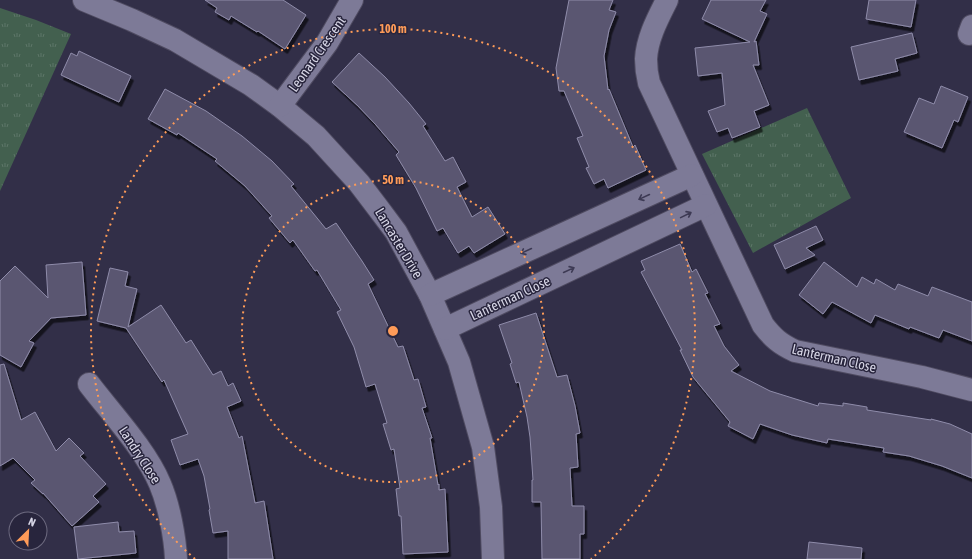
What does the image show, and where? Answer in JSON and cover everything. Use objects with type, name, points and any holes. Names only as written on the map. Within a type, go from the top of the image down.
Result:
[{"type":"street","name":"Lancaster Drive","points":[[84,0],[175,40],[251,85],[280,106],[316,136],[359,183],[396,232],[430,296],[458,362],[483,447],[491,507],[493,559]]},
{"type":"street","name":"Leonard Crescent","points":[[280,106],[326,43],[352,0]]},
{"type":"street","name":"Lanterman Close","points":[[666,0],[647,49],[646,69],[649,83],[763,324],[772,337],[795,351],[922,377],[972,390]]},
{"type":"street","points":[[430,296],[692,175]]},
{"type":"street","name":"Lanterman Close","points":[[445,329],[706,205]]},
{"type":"street","name":"Landry Close","points":[[89,384],[132,439],[160,484],[170,518],[176,559]]},
{"type":"green space","points":[[0,8],[71,34],[0,191]]},
{"type":"green space","points":[[807,108],[851,198],[753,253],[702,154]]},
{"type":"building","points":[[205,0],[283,0],[306,15],[285,49],[258,31],[257,32],[231,16],[229,20],[215,12],[217,8]]},
{"type":"building","points":[[569,0],[613,0],[609,10],[616,12],[609,30],[604,56],[608,90],[609,89],[633,147],[635,145],[646,170],[608,188],[604,179],[594,184],[586,168],[589,167],[577,138],[583,136],[564,91],[559,91],[556,68]]},
{"type":"building","points":[[711,0],[766,0],[760,11],[767,14],[754,42],[756,41],[759,65],[753,65],[769,105],[754,111],[760,127],[732,138],[728,128],[717,132],[708,111],[725,105],[722,73],[698,76],[695,48],[750,42],[702,19]]},
{"type":"building","points":[[869,0],[916,0],[911,27],[866,19]]},
{"type":"building","points":[[912,33],[917,53],[895,59],[898,71],[859,80],[851,47]]},
{"type":"building","points":[[79,51],[131,76],[119,102],[61,75],[71,53],[77,56]]},
{"type":"building","points":[[359,53],[385,77],[426,124],[423,126],[445,161],[453,157],[466,182],[457,187],[472,217],[488,207],[505,234],[474,253],[469,246],[458,253],[443,228],[437,231],[416,188],[396,155],[399,152],[358,106],[332,82]]},
{"type":"building","points":[[941,86],[968,97],[958,122],[954,120],[942,148],[904,132],[919,98],[934,104]]},
{"type":"building","points":[[165,89],[206,111],[242,136],[272,161],[294,184],[291,186],[326,229],[336,223],[374,280],[368,284],[398,347],[403,346],[414,380],[418,379],[426,407],[422,408],[432,438],[430,438],[439,490],[445,489],[448,552],[403,554],[401,516],[399,516],[396,489],[400,488],[394,449],[391,450],[383,424],[387,423],[375,384],[366,387],[354,347],[337,312],[341,310],[317,270],[315,271],[293,240],[290,243],[269,218],[272,216],[245,186],[215,161],[217,159],[178,133],[177,135],[148,119]]},
{"type":"building","points":[[816,226],[823,240],[806,248],[815,255],[785,269],[774,245]]},
{"type":"building","points":[[680,244],[692,272],[696,269],[708,293],[705,294],[720,324],[714,326],[724,346],[739,365],[731,371],[770,391],[818,406],[819,403],[843,406],[843,403],[867,407],[867,410],[931,419],[950,424],[972,434],[972,478],[942,466],[909,456],[883,452],[884,448],[828,439],[827,443],[792,435],[760,424],[753,439],[728,426],[730,422],[693,377],[680,350],[682,350],[641,272],[645,270],[641,261]]},
{"type":"building","points":[[82,262],[86,315],[51,318],[29,341],[34,343],[21,367],[0,355],[0,281],[15,266],[48,298],[46,265]]},
{"type":"building","points":[[824,262],[857,287],[862,277],[874,284],[876,279],[895,290],[898,284],[928,296],[932,287],[972,302],[972,341],[943,330],[939,338],[910,327],[909,329],[875,315],[871,323],[832,302],[823,314],[799,295]]},
{"type":"building","points":[[110,268],[128,272],[125,286],[137,289],[128,327],[161,305],[186,343],[191,340],[213,375],[221,371],[228,386],[233,383],[241,401],[227,407],[239,438],[242,436],[255,503],[264,501],[273,559],[228,559],[228,531],[213,533],[204,476],[198,459],[180,465],[171,440],[188,434],[164,380],[162,382],[126,328],[97,321]]},
{"type":"building","points":[[536,313],[557,377],[567,375],[580,433],[576,434],[578,467],[570,468],[572,506],[584,506],[584,534],[580,534],[580,559],[542,559],[541,502],[532,502],[533,480],[527,417],[519,382],[516,383],[510,364],[512,363],[499,325]]},
{"type":"building","points":[[4,364],[21,420],[35,412],[56,451],[69,438],[84,453],[80,456],[106,484],[93,496],[99,502],[72,526],[43,493],[31,483],[35,480],[13,458],[0,466],[0,365]]},
{"type":"building","points":[[118,522],[119,532],[134,531],[136,553],[78,559],[74,527]]},
{"type":"building","points":[[809,542],[862,548],[861,559],[807,559]]}]
